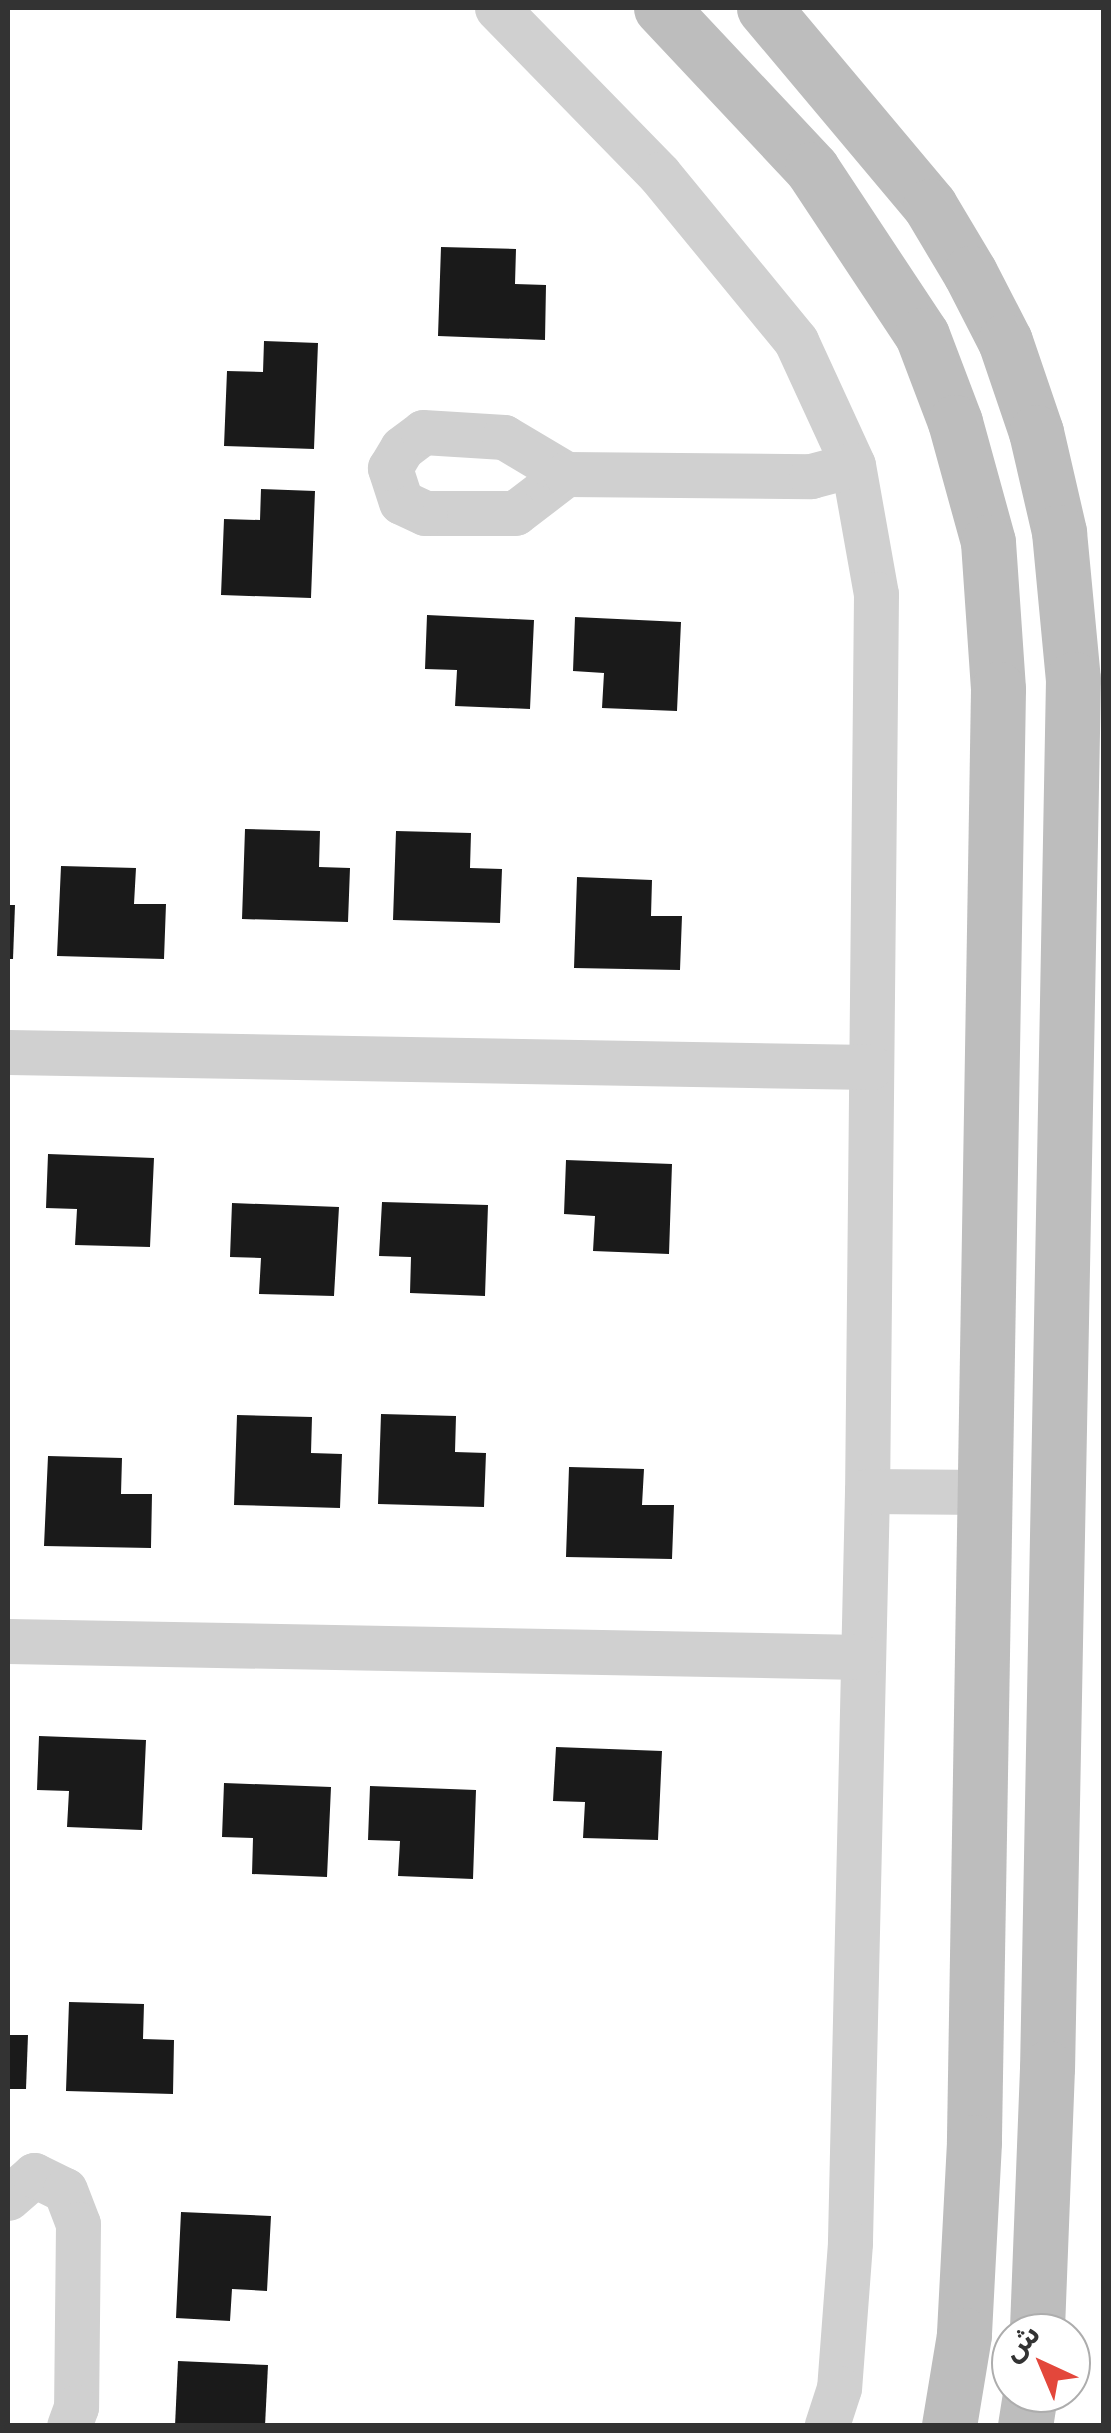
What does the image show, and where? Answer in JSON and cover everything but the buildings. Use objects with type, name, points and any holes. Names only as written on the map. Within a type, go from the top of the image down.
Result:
[{"type":"main road","points":[[661,8],[812,169],[922,335],[955,422],[988,542],[998,689],[974,2072],[964,2335],[948,2426]]},
{"type":"main road","points":[[764,8],[930,206],[970,273],[1011,359],[1036,432],[1059,532],[1073,679],[1048,2068],[1038,2313]]},
{"type":"main road","points":[[974,2072],[1048,2068]]},
{"type":"street","points":[[497,8],[659,174],[796,341],[853,465],[876,594],[867,1491],[850,2243],[839,2388],[828,2426]]},
{"type":"street","points":[[566,474],[811,476],[853,465]]},
{"type":"street","points":[[8,1052],[872,1068]]},
{"type":"street","points":[[867,1491],[986,1492]]},
{"type":"street","points":[[8,1641],[861,1657]]},
{"type":"street","points":[[8,2198],[34,2175],[64,2190],[78,2224],[76,2407],[69,2426]]}]
